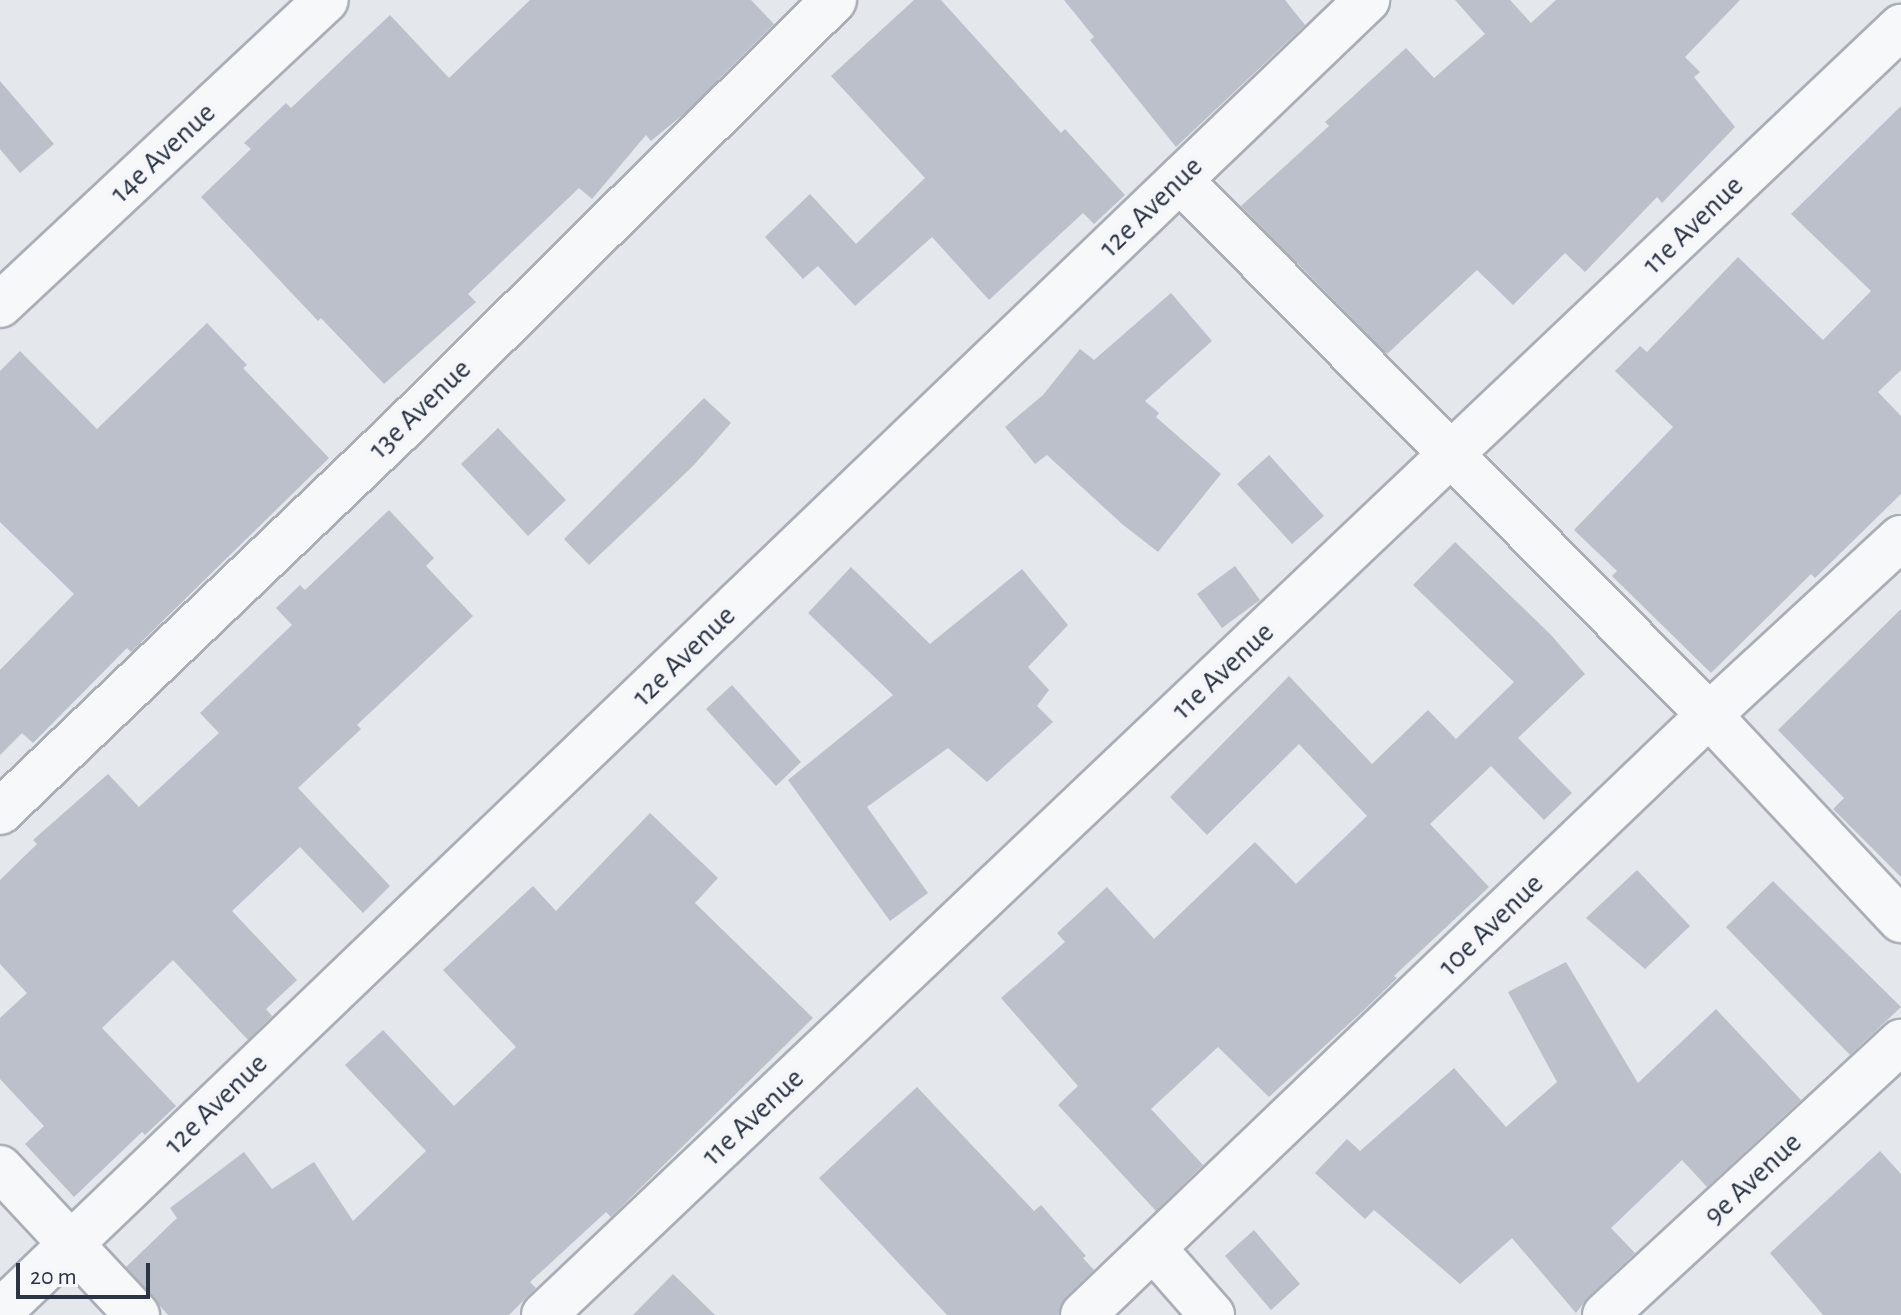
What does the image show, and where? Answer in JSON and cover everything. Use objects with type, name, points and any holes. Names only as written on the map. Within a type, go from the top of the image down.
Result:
[{"type":"street","name":"14e Avenue","points":[[0,305],[326,0]]},
{"type":"street","name":"13e Avenue","points":[[0,812],[400,430],[834,0]]},
{"type":"street","name":"12e Avenue","points":[[0,1312],[1367,0]]},
{"type":"street","name":"11e Avenue","points":[[544,1315],[1901,27]]},
{"type":"street","points":[[1180,180],[1709,715],[1901,920]]},
{"type":"street","name":"10e Avenue","points":[[1083,1315],[1709,715],[1901,538]]},
{"type":"street","name":"9e Avenue","points":[[1605,1315],[1901,1042]]},
{"type":"street","points":[[0,1168],[137,1315]]},
{"type":"street","points":[[1154,1249],[1212,1315]]},
{"type":"building","points":[[530,0],[751,0],[774,24],[685,113],[651,141],[646,135],[592,199],[579,188],[468,294],[476,302],[384,384],[321,318],[318,321],[201,197],[251,149],[244,143],[286,103],[291,108],[390,15],[449,78]]},
{"type":"building","points":[[914,0],[941,0],[1061,133],[1065,129],[1125,195],[1094,224],[1083,213],[989,300],[932,237],[855,306],[818,266],[803,279],[765,237],[810,194],[856,244],[925,178],[831,76]]},
{"type":"building","points":[[1064,0],[1285,0],[1305,25],[1176,147],[1090,40],[1094,37]]},
{"type":"building","points":[[1455,0],[1510,0],[1531,23],[1556,0],[1740,0],[1685,57],[1700,72],[1694,77],[1735,127],[1662,203],[1657,197],[1585,272],[1565,253],[1513,305],[1477,270],[1387,354],[1241,206],[1329,126],[1325,122],[1406,48],[1434,78],[1485,34]]},
{"type":"building","points":[[0,81],[54,144],[20,173],[0,149]]},
{"type":"building","points":[[1901,106],[1901,370],[1878,392],[1901,416],[1901,494],[1815,578],[1811,574],[1711,673],[1612,576],[1617,571],[1574,530],[1673,427],[1615,371],[1640,346],[1647,352],[1738,257],[1823,340],[1871,291],[1791,214]]},
{"type":"building","points":[[1171,293],[1212,341],[1145,401],[1159,413],[1156,417],[1221,474],[1158,552],[1122,524],[1047,455],[1035,464],[1005,427],[1043,395],[1080,349],[1094,360]]},
{"type":"building","points":[[207,323],[247,365],[243,368],[329,458],[131,652],[127,648],[33,743],[22,733],[0,755],[0,670],[74,594],[0,522],[0,371],[20,351],[97,429]]},
{"type":"building","points":[[704,398],[731,423],[693,466],[589,565],[564,539]]},
{"type":"building","points":[[498,428],[566,500],[528,536],[461,464]]},
{"type":"building","points":[[1269,455],[1324,516],[1292,544],[1237,484]]},
{"type":"building","points":[[389,510],[434,558],[426,566],[473,616],[357,725],[361,729],[298,788],[390,886],[363,913],[300,847],[232,911],[297,980],[266,1009],[272,1016],[248,1040],[173,960],[102,1028],[176,1106],[145,1135],[142,1132],[74,1197],[25,1144],[44,1126],[0,1079],[0,1018],[27,993],[0,964],[0,880],[37,844],[33,840],[108,774],[139,807],[219,733],[200,713],[292,625],[276,608],[300,585],[305,590]]},
{"type":"building","points":[[1455,542],[1551,635],[1585,674],[1518,738],[1572,793],[1544,820],[1491,766],[1430,824],[1489,887],[1394,976],[1397,978],[1364,1010],[1269,1097],[1218,1047],[1151,1109],[1203,1165],[1156,1211],[1058,1105],[1078,1086],[1001,998],[1065,942],[1057,933],[1107,887],[1154,939],[1255,842],[1296,884],[1367,816],[1299,744],[1207,835],[1170,797],[1289,676],[1372,764],[1428,710],[1456,739],[1514,682],[1413,585]]},
{"type":"building","points":[[1235,566],[1260,600],[1222,628],[1197,594]]},
{"type":"building","points":[[851,567],[930,644],[1022,569],[1068,625],[1028,667],[1049,690],[1037,706],[1053,722],[987,782],[948,748],[867,807],[928,893],[890,921],[788,780],[893,695],[808,613]]},
{"type":"building","points":[[1901,609],[1901,877],[1833,809],[1844,798],[1778,730]]},
{"type":"building","points":[[732,685],[801,762],[776,786],[706,709]]},
{"type":"building","points":[[650,813],[718,878],[695,903],[813,1018],[611,1217],[606,1212],[530,1282],[536,1288],[509,1315],[168,1315],[126,1267],[177,1218],[170,1208],[244,1152],[272,1189],[314,1162],[353,1221],[426,1151],[345,1065],[383,1030],[454,1106],[516,1047],[443,970],[533,886],[556,911]]},
{"type":"building","points":[[1637,870],[1690,926],[1645,969],[1586,918]]},
{"type":"building","points":[[1773,881],[1901,1007],[1850,1055],[1726,927]]},
{"type":"building","points":[[1566,962],[1638,1083],[1716,1009],[1801,1100],[1707,1187],[1682,1160],[1611,1228],[1635,1253],[1588,1297],[1576,1313],[1512,1238],[1460,1284],[1374,1210],[1365,1219],[1315,1173],[1347,1139],[1360,1151],[1454,1068],[1506,1127],[1557,1082],[1508,992]]},
{"type":"building","points":[[917,1087],[1034,1211],[1041,1205],[1086,1256],[1083,1258],[1094,1270],[1065,1298],[1059,1315],[947,1315],[819,1178]]},
{"type":"building","points":[[1880,1151],[1901,1174],[1901,1315],[1823,1315],[1770,1253]]},
{"type":"building","points":[[1254,1230],[1300,1284],[1271,1310],[1225,1256]]},
{"type":"building","points":[[673,1274],[715,1315],[633,1315]]}]
